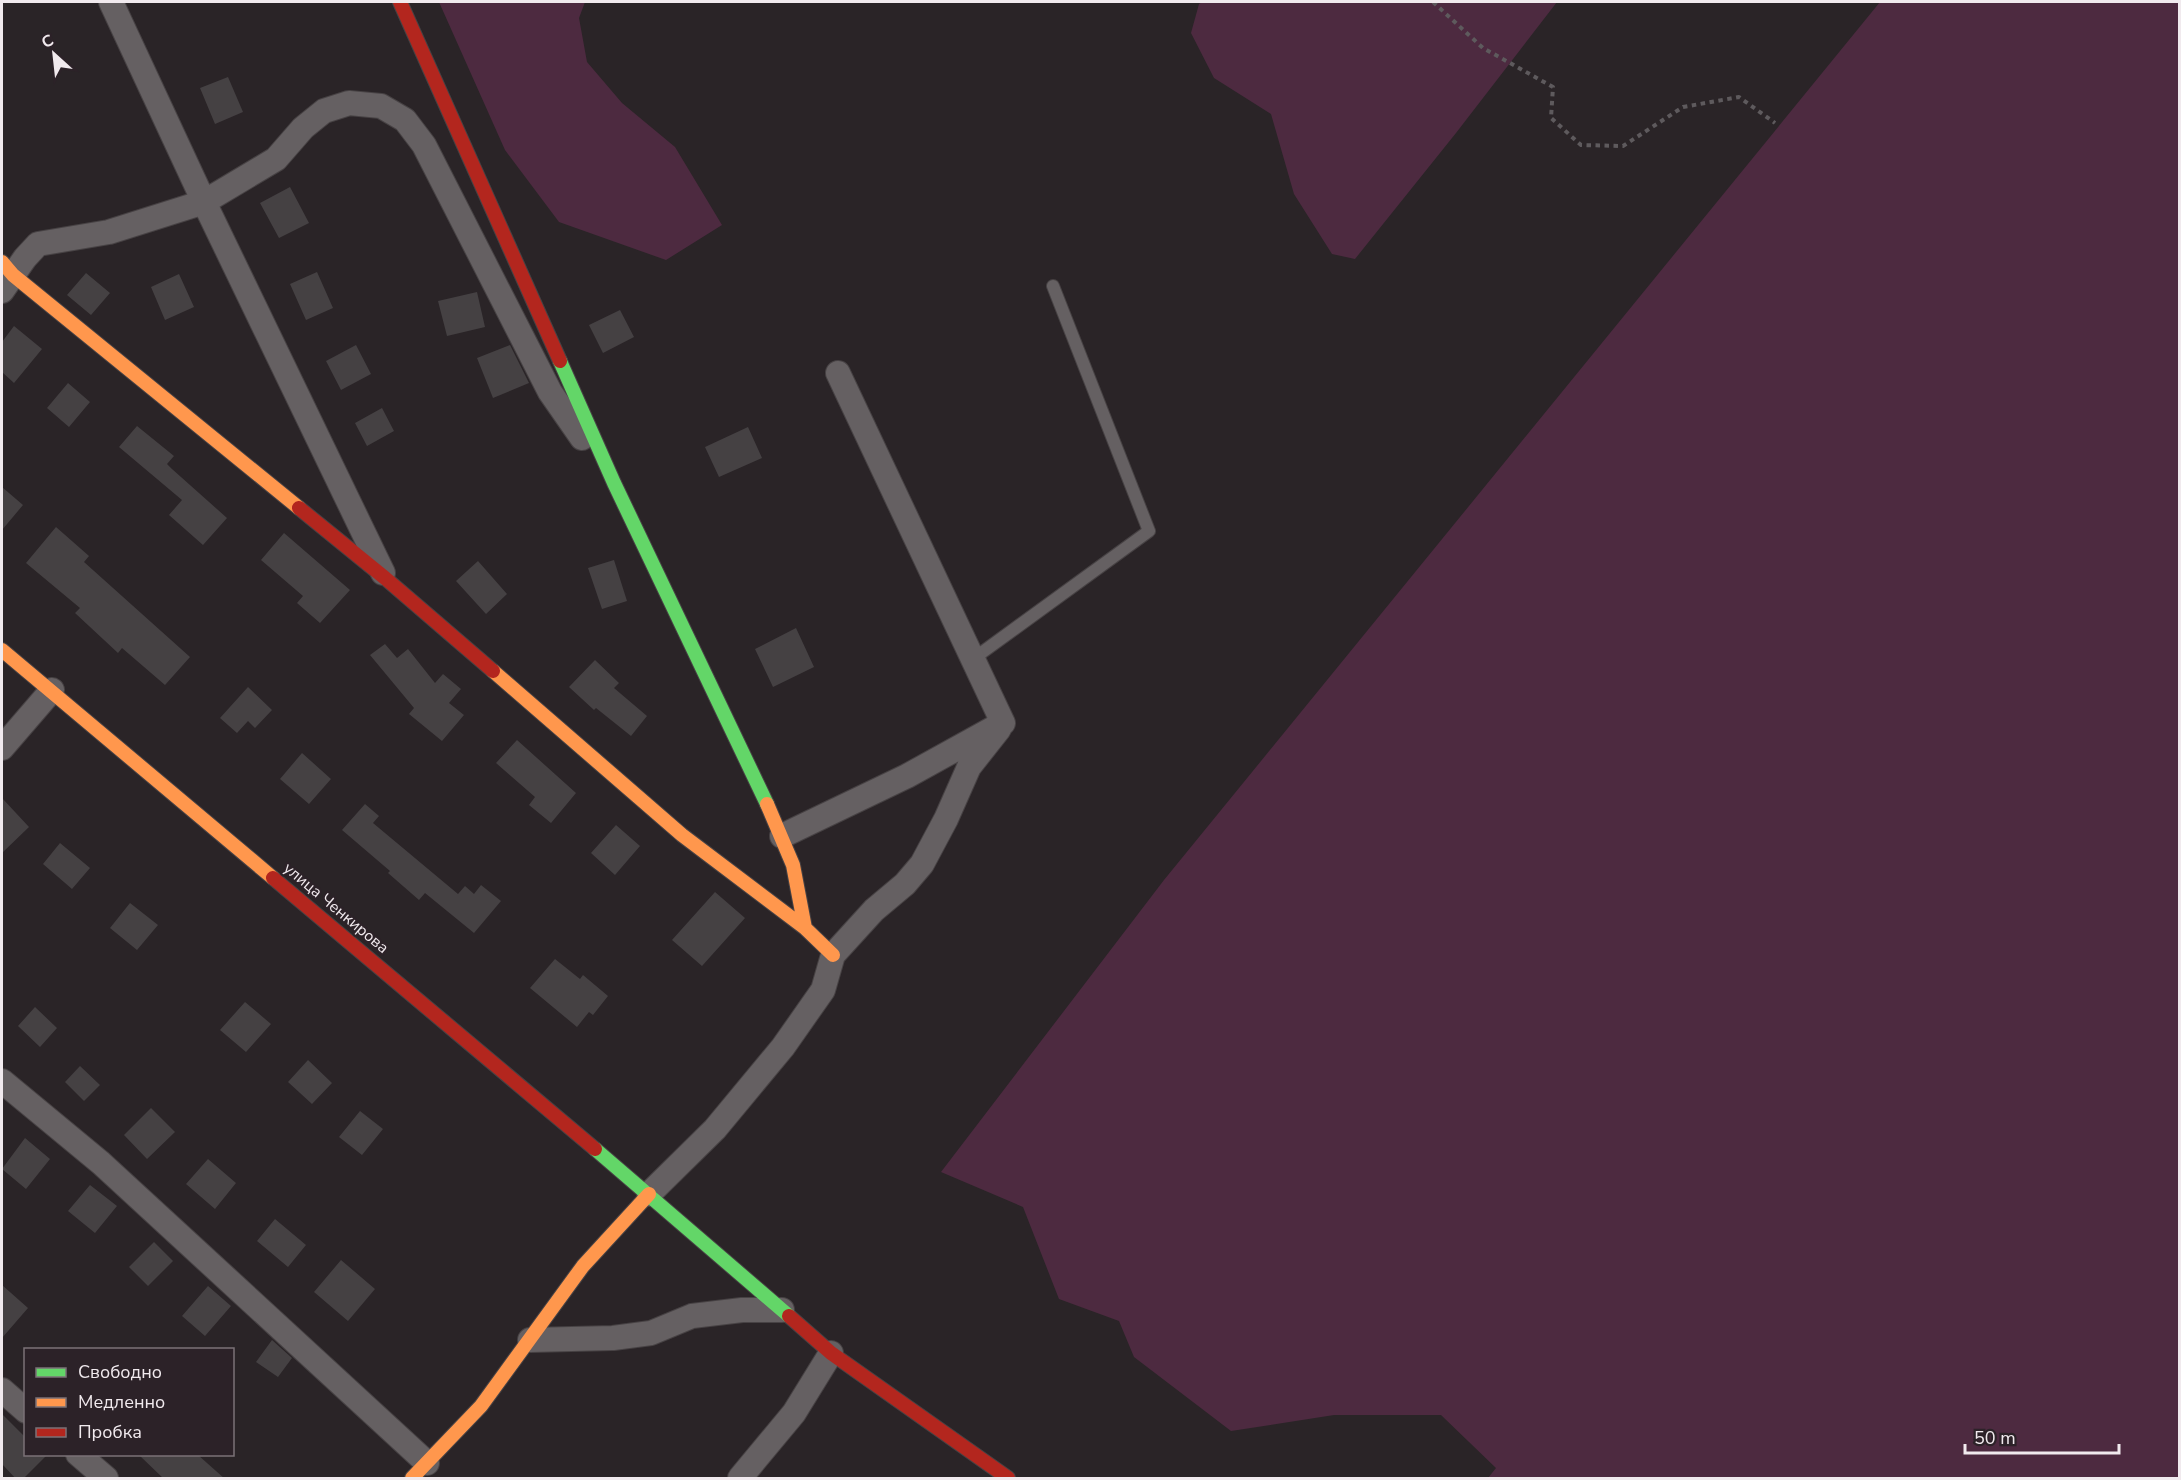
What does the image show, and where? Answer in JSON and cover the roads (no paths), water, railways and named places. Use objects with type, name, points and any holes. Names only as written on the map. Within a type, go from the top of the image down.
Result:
[{"type":"street","points":[[111,2],[204,202],[385,578]]},
{"type":"street","points":[[400,2],[614,483],[782,836],[793,865],[805,928]]},
{"type":"street","points":[[614,483],[550,392],[424,145],[405,120],[381,106],[349,103],[324,111],[303,128],[276,159],[204,202],[109,232],[38,244],[6,276],[385,578],[682,835],[805,928],[833,955]]},
{"type":"street","points":[[838,373],[1004,723]]},
{"type":"street","name":"улица Ченкирова","points":[[2,650],[649,1194],[831,1353],[1008,1479]]},
{"type":"street","points":[[2,748],[52,690]]},
{"type":"street","points":[[782,836],[907,776],[1004,723]]},
{"type":"street","points":[[2,1081],[101,1163],[420,1471],[481,1406],[583,1266],[649,1194],[715,1129],[783,1047],[823,990],[833,955],[874,910],[905,884],[922,864],[946,819],[969,767],[1004,723]]},
{"type":"street","points":[[530,1340],[613,1338],[651,1333],[692,1316],[742,1310],[782,1310]]},
{"type":"street","points":[[740,1479],[794,1413],[831,1353]]},
{"type":"street","points":[[2,1390],[24,1409]]},
{"type":"street","points":[[79,1456],[106,1479]]},
{"type":"lane","points":[[973,659],[1149,531],[1053,286]]}]
